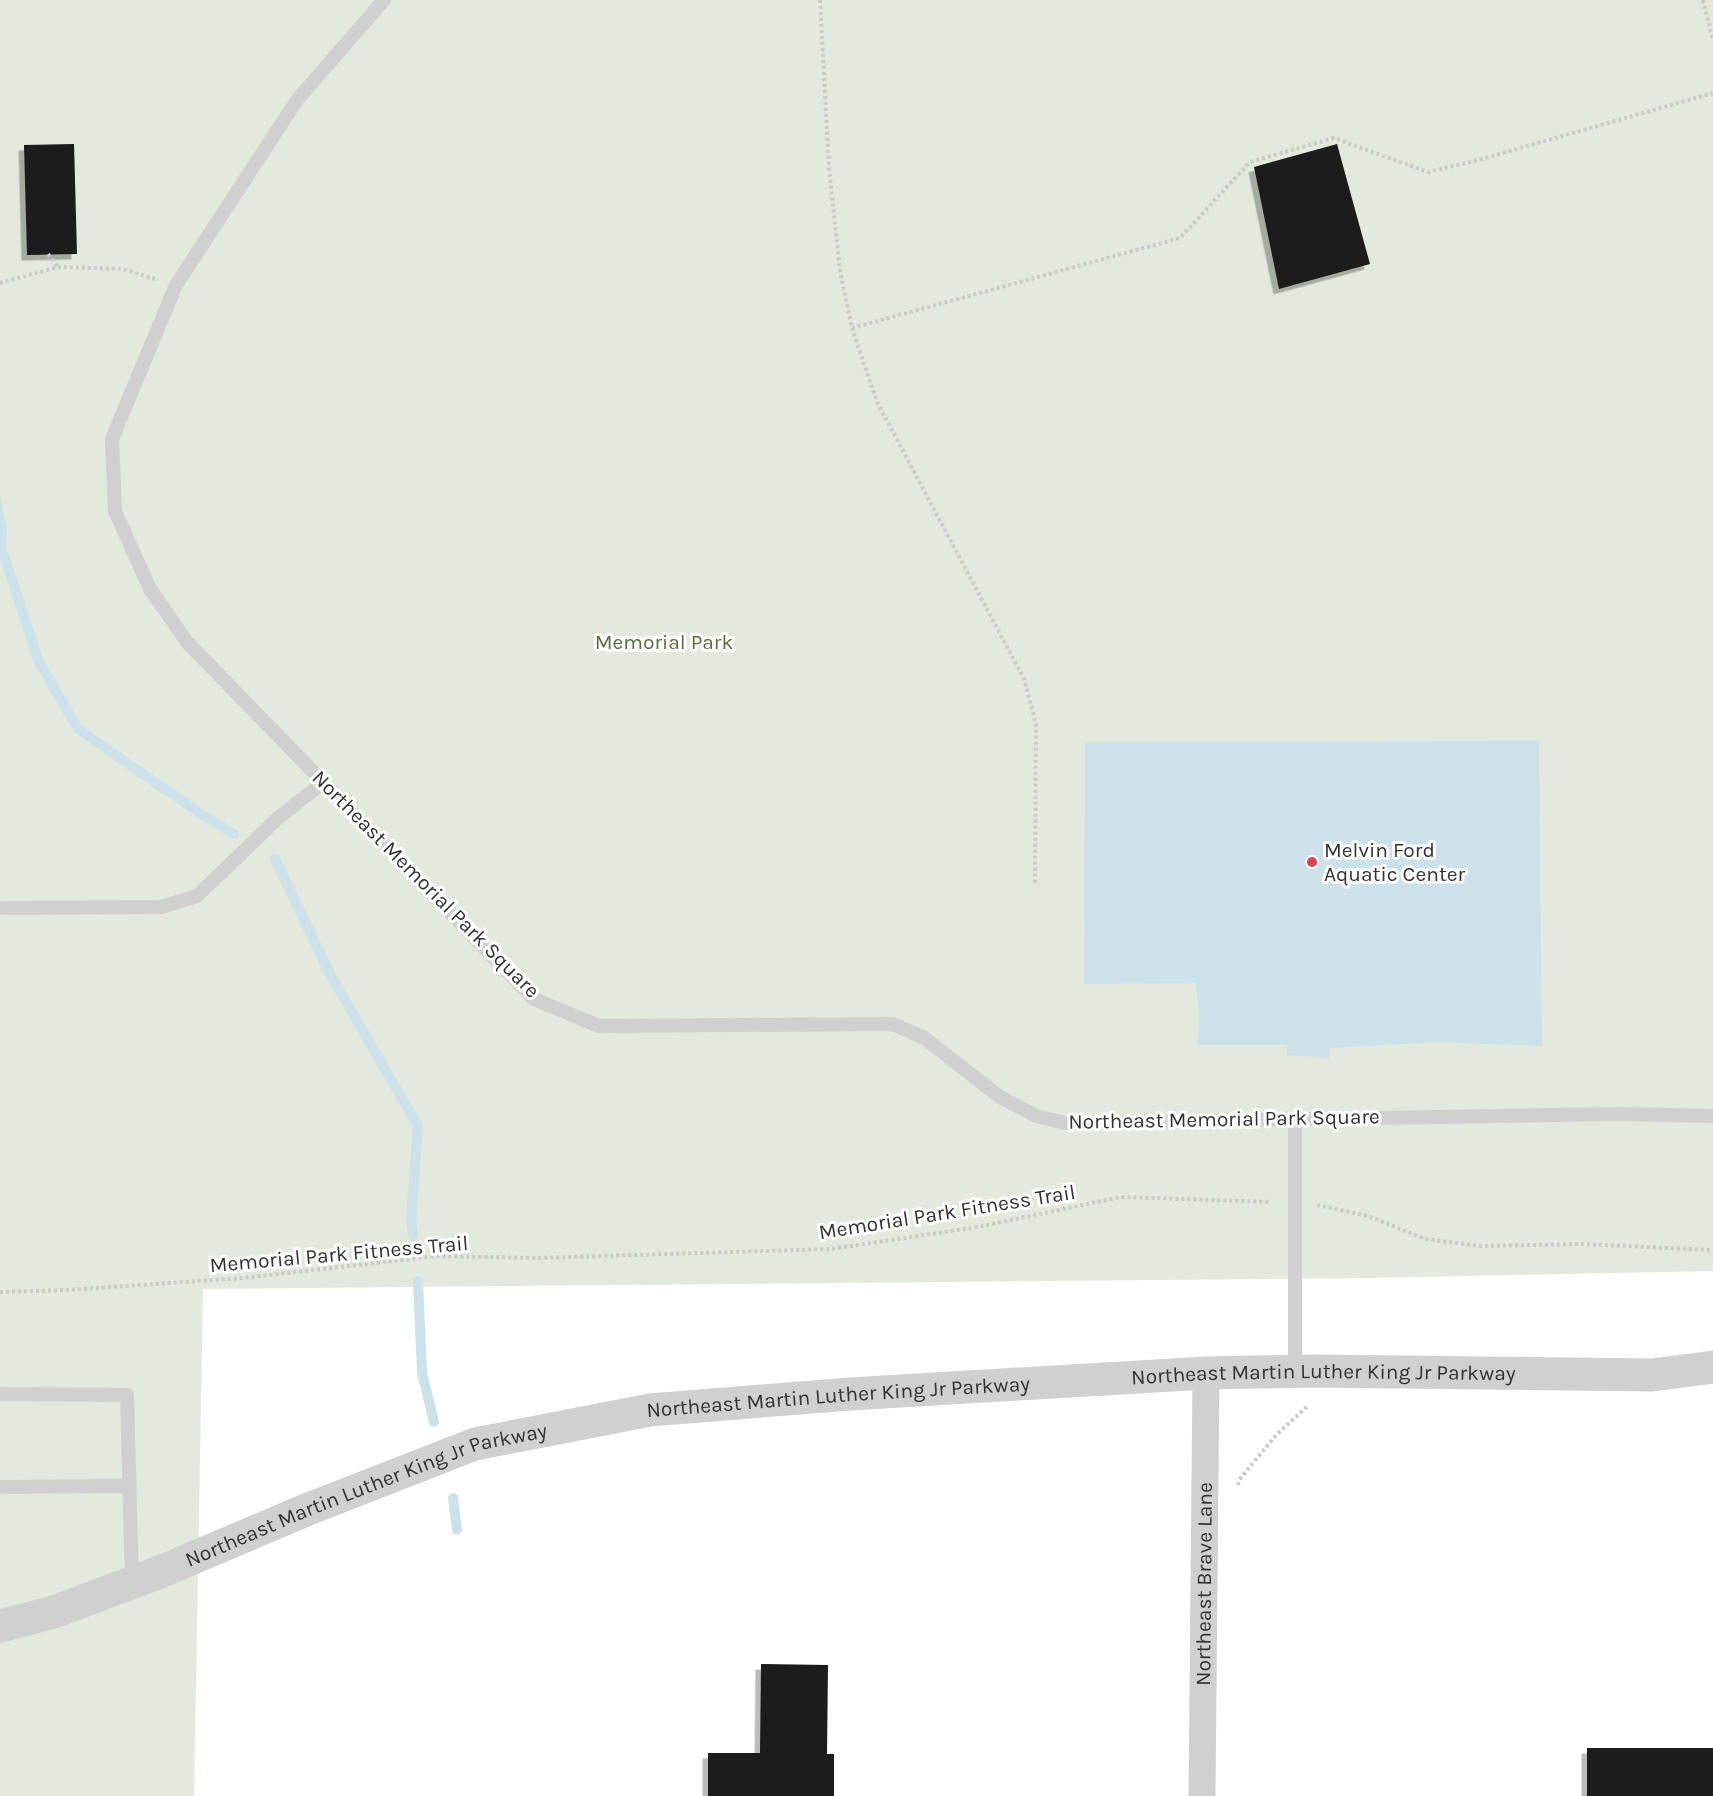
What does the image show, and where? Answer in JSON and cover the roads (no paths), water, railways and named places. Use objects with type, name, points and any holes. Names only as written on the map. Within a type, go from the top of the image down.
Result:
[{"type":"street","name":"Northeast Martin Luther King Jr Parkway","points":[[0,1626],[54,1612],[475,1444],[650,1410],[850,1394],[1206,1373],[1295,1371],[1652,1375],[1713,1367]]},
{"type":"street","name":"Northeast Brave Lane","points":[[1202,1796],[1206,1373]]},
{"type":"lane","name":"Northeast Memorial Park Square","points":[[384,0],[297,100],[176,285],[112,439],[115,511],[150,589],[187,642],[534,999],[599,1026],[892,1024],[923,1037],[1000,1097],[1036,1116],[1065,1122],[1618,1114],[1713,1116]]},
{"type":"lane","points":[[0,908],[161,907],[197,896],[279,818],[324,781]]},
{"type":"lane","points":[[1295,1119],[1295,1371]]},
{"type":"lane","points":[[0,1394],[127,1395],[132,1582]]},
{"type":"lane","points":[[0,1487],[129,1486]]},
{"type":"water","points":[[0,494],[7,530],[5,558],[0,559]]},
{"type":"water","name":"Melvin Ford Aquatic Center","points":[[1539,741],[1542,1046],[1437,1042],[1330,1048],[1329,1058],[1287,1055],[1287,1045],[1198,1045],[1199,1013],[1196,983],[1084,984],[1085,742]]},
{"type":"waterway","points":[[0,552],[5,558],[38,660],[78,729],[204,816],[234,834]]},
{"type":"waterway","points":[[275,859],[331,976],[418,1126],[411,1219],[413,1236]]},
{"type":"waterway","points":[[418,1281],[422,1372],[434,1422]]},
{"type":"waterway","points":[[453,1498],[457,1530]]},
{"type":"place","name":"Melvin Ford Aquatic Center","points":[[1312,862]]},
{"type":"park label","name":"Memorial Park","points":[[664,642]]}]
